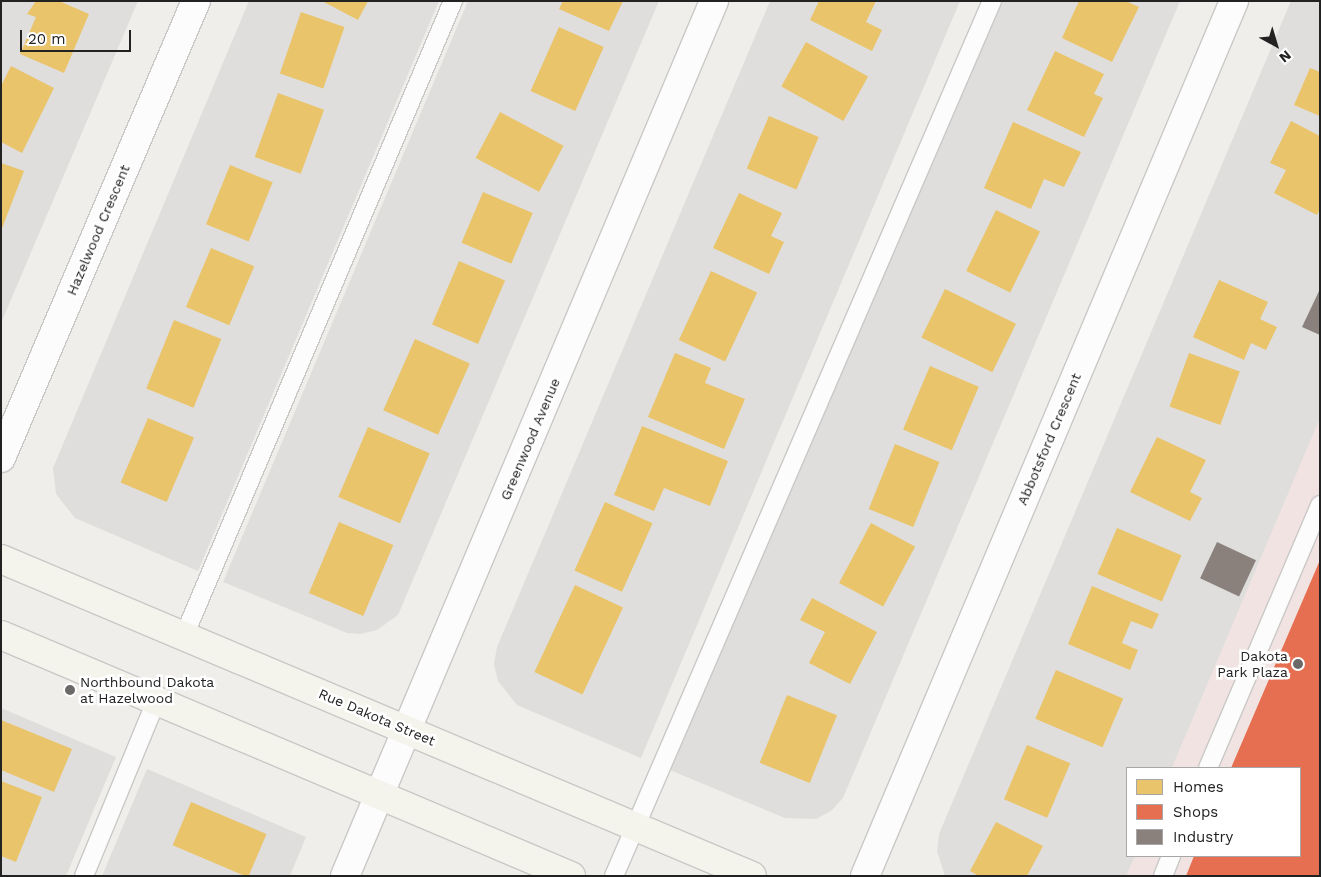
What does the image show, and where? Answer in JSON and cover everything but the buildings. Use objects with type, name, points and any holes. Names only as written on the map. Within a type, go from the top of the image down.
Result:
[{"type":"main road","name":"Rue Dakota Street","points":[[1,559],[752,876]]},
{"type":"main road","points":[[1,635],[571,876]]},
{"type":"street","name":"Hazelwood Crescent","points":[[1,458],[196,1]]},
{"type":"street","name":"Greenwood Avenue","points":[[345,876],[714,1]]},
{"type":"street","name":"Abbotsford Crescent","points":[[865,876],[1234,1]]},
{"type":"lane","points":[[184,636],[453,1]]},
{"type":"lane","points":[[614,876],[992,1]]},
{"type":"lane","points":[[1208,767],[1320,506]]},
{"type":"lane","points":[[84,876],[156,701]]},
{"type":"lane","points":[[1163,876],[1171,857]]},
{"type":"shaded area","points":[[1,1],[138,1],[1,323]]},
{"type":"shaded area","points":[[249,1],[439,1],[198,571],[75,518],[56,494],[53,468]]},
{"type":"shaded area","points":[[468,1],[659,1],[398,615],[377,630],[360,634],[347,633],[223,582]]},
{"type":"shaded area","points":[[770,1],[960,1],[641,758],[517,705],[498,681],[494,664],[497,647]]},
{"type":"shaded area","points":[[990,1],[1180,1],[843,798],[831,811],[816,819],[785,818],[665,768]]},
{"type":"shaded area","points":[[1291,1],[1320,1],[1320,419],[1172,767],[1126,767],[1126,857],[1135,857],[1127,876],[945,876],[937,851],[939,834]]},
{"type":"shaded area","points":[[1320,418],[1320,876],[1126,876],[1135,857],[1301,857],[1301,767],[1172,767]]},
{"type":"shaded area","points":[[1,708],[116,757],[66,876],[1,876]]},
{"type":"shaded area","points":[[147,769],[306,837],[290,876],[102,876]]},
{"type":"place","name":"Dakota Park Plaza","points":[[1298,664]]},
{"type":"place","name":"Northbound Dakota at Hazelwood","points":[[70,690]]}]
